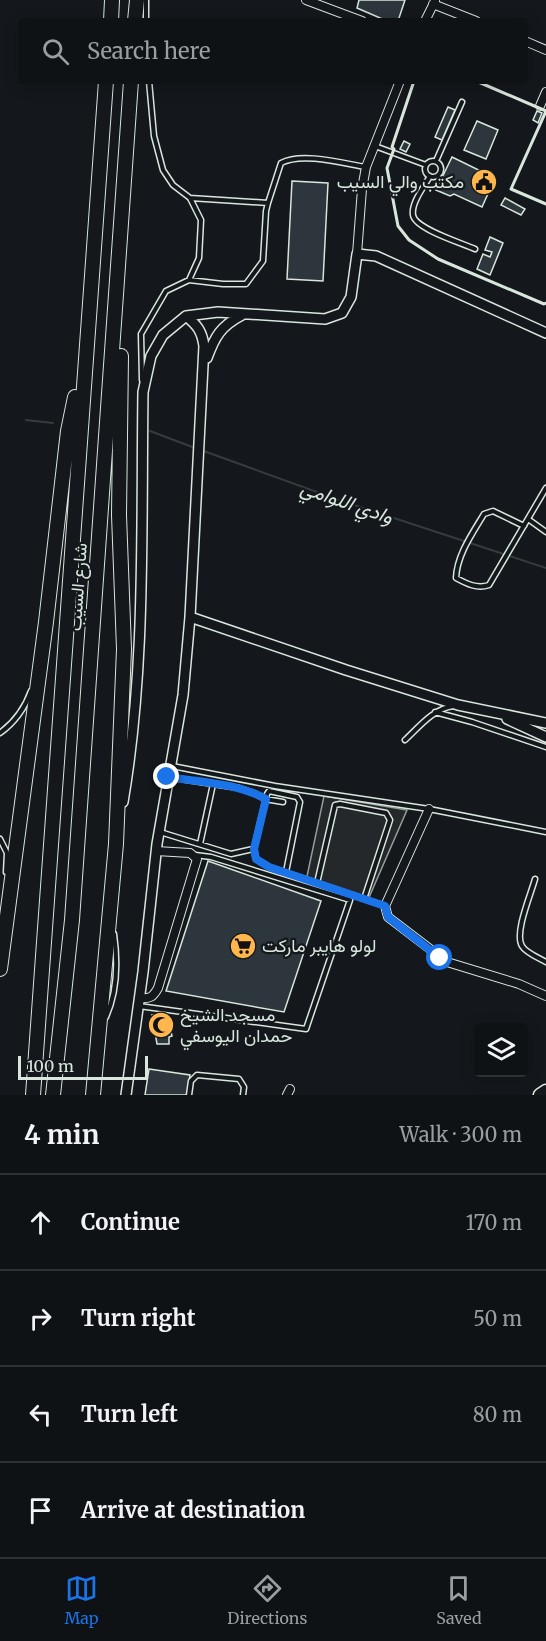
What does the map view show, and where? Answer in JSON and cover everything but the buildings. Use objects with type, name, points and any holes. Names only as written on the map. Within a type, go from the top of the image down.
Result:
[{"type":"highway","points":[[111,18],[112,0]]},
{"type":"highway","points":[[135,18],[137,0]]},
{"type":"highway","name":"شارع السيب","points":[[33,1095],[106,84]]},
{"type":"highway","name":"شارع السيب","points":[[53,1095],[73,908],[131,84]]},
{"type":"highway","points":[[93,1095],[116,844],[124,649],[119,515],[126,150]]},
{"type":"highway","points":[[0,969],[46,622],[68,431],[87,327]]},
{"type":"main road","points":[[540,1095],[546,1091]]},
{"type":"street","points":[[306,0],[354,18]]},
{"type":"street","points":[[426,18],[434,2],[469,18]]},
{"type":"street","points":[[528,42],[546,50]]},
{"type":"street","points":[[116,844],[134,726],[140,622],[143,392],[151,356],[163,334],[186,316],[218,312],[325,319],[342,313],[351,297],[366,167],[399,84]]},
{"type":"street","points":[[540,106],[546,92]]},
{"type":"street","points":[[357,254],[376,256],[546,333]]},
{"type":"street","points":[[204,366],[219,332],[228,322],[244,314]]},
{"type":"street","points":[[126,1095],[156,851],[183,695],[190,617],[204,366],[202,334],[186,316]]},
{"type":"street","points":[[190,617],[458,705],[546,723]]},
{"type":"street","points":[[495,713],[546,737]]},
{"type":"street","points":[[429,809],[385,906],[388,917],[447,963],[519,984],[546,996]]},
{"type":"street","points":[[139,1002],[154,996],[158,988],[197,859],[195,855],[184,852],[156,851]]},
{"type":"lane","points":[[146,0],[146,18]]},
{"type":"lane","points":[[149,84],[154,136],[162,170],[173,185],[190,198],[201,220],[199,258],[189,280]]},
{"type":"lane","points":[[436,161],[462,102]]},
{"type":"lane","points":[[374,146],[426,165]]},
{"type":"lane","points":[[143,392],[141,334],[166,291],[189,280],[246,284],[263,261],[268,203],[281,163],[290,158],[327,160],[366,167]]},
{"type":"lane","points":[[431,160],[436,161],[442,167],[441,174],[430,176],[426,172],[426,165],[431,160]]},
{"type":"lane","points":[[430,176],[415,205],[413,214],[415,222],[474,249]]},
{"type":"lane","points":[[190,198],[268,203]]},
{"type":"lane","points":[[524,526],[493,511],[484,514],[470,537],[457,566],[456,578],[470,585],[482,587],[489,585],[524,526],[546,488]]},
{"type":"lane","points":[[528,519],[546,532]]},
{"type":"lane","points":[[0,730],[7,727],[26,704],[46,622]]},
{"type":"lane","points":[[405,740],[435,712],[444,707],[458,705]]},
{"type":"lane","points":[[435,712],[546,747]]},
{"type":"lane","points":[[170,766],[275,786],[429,809],[546,832]]},
{"type":"lane","points":[[167,777],[239,788],[266,799],[283,802]]},
{"type":"lane","points":[[200,844],[213,784]]},
{"type":"lane","points":[[286,872],[300,802],[297,797],[269,791],[254,849],[256,859],[269,867],[385,906]]},
{"type":"lane","points":[[317,883],[333,807],[337,804],[386,813],[390,820],[364,899]]},
{"type":"lane","points":[[159,832],[231,854],[254,849]]},
{"type":"lane","points":[[0,839],[7,854],[0,969]]},
{"type":"lane","points":[[139,1002],[306,1029],[350,900],[211,857],[195,855]]},
{"type":"lane","points":[[536,879],[519,931],[520,940],[524,949],[546,962]]},
{"type":"lane","points":[[189,1095],[191,1081],[197,1075],[239,1079],[244,1087],[243,1095]]},
{"type":"shaded area","points":[[324,796],[407,810],[367,902],[306,881]]},
{"type":"waterway","name":"وادي اللوامي","points":[[26,420],[53,423]]},
{"type":"waterway","name":"وادي اللوامي","points":[[150,431],[195,448]]},
{"type":"waterway","name":"وادي اللوامي","points":[[201,450],[339,500],[546,568]]},
{"type":"wall","points":[[413,84],[387,168],[398,226],[409,240],[438,259],[546,303]]},
{"type":"wall","points":[[483,84],[546,111],[511,189],[546,204]]},
{"type":"place","name":"مكتب والي السيب","points":[[484,182]]},
{"type":"place","name":"لولو هايبر ماركت","points":[[243,946]]},
{"type":"place","name":"مسجد الشيخ حمدان اليوسفي","points":[[161,1025]]},
{"type":"route","points":[[167,777],[239,788],[266,799],[253,854],[256,859],[269,867],[385,906],[388,917],[440,958]]}]
